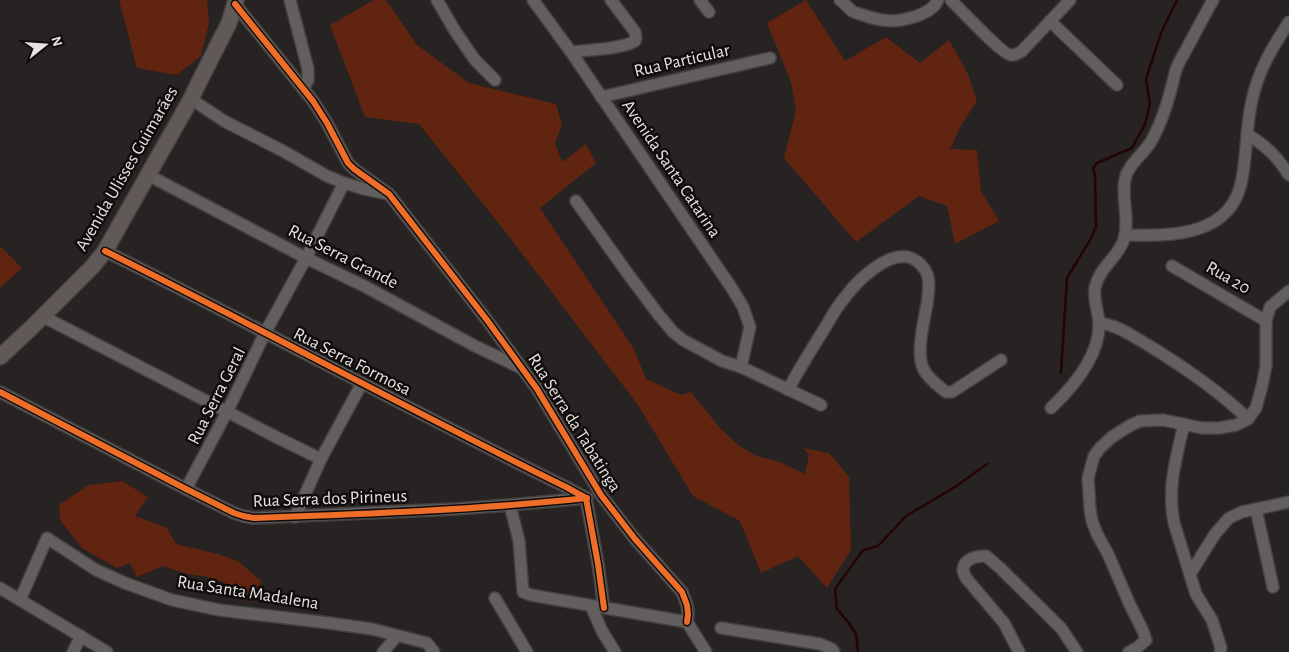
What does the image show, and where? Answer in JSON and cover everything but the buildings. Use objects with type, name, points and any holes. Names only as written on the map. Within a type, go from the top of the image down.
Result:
[{"type":"main road","name":"Avenida Ulisses Guimarães","points":[[0,357],[93,266],[105,251],[191,99],[230,23],[236,2]]},
{"type":"street","points":[[290,0],[308,69],[308,80],[303,89]]},
{"type":"street","points":[[437,0],[468,51],[495,80]]},
{"type":"street","name":"Avenida Santa Catarina","points":[[533,0],[571,52],[728,282],[743,307],[750,327],[741,367]]},
{"type":"street","points":[[571,52],[628,44],[635,41],[635,32],[612,0]]},
{"type":"street","points":[[700,0],[709,12]]},
{"type":"street","points":[[840,0],[852,11],[891,22],[923,14],[930,10],[938,0]]},
{"type":"street","points":[[951,0],[994,43],[1011,55],[1016,55],[1022,51],[1070,0]]},
{"type":"street","points":[[1051,408],[1074,384],[1090,360],[1098,342],[1099,323],[1094,298],[1098,279],[1120,247],[1125,235],[1124,199],[1126,177],[1130,168],[1153,140],[1169,98],[1176,70],[1214,0]]},
{"type":"street","name":"Rua Serra da Tabatinga","points":[[236,2],[313,101],[324,117],[348,163],[389,194],[488,320],[523,369],[601,494],[634,539],[682,592],[687,605],[687,622]]},
{"type":"street","points":[[1050,21],[1117,85]]},
{"type":"street","points":[[1125,235],[1160,236],[1200,228],[1218,219],[1232,206],[1239,193],[1242,179],[1252,100],[1264,62],[1289,22]]},
{"type":"street","name":"Rua Particular","points":[[601,97],[770,58]]},
{"type":"street","points":[[191,99],[224,121],[327,176],[364,189],[389,194]]},
{"type":"street","points":[[1247,134],[1261,142],[1272,152],[1289,175]]},
{"type":"street","name":"Rua Serra Grande","points":[[148,175],[475,346],[523,369]]},
{"type":"street","name":"Rua Serra Geral","points":[[186,489],[344,183]]},
{"type":"street","points":[[576,202],[673,332],[683,340],[715,358],[741,367],[821,405]]},
{"type":"street","name":"Rua Serra Formosa","points":[[105,251],[586,498]]},
{"type":"street","points":[[788,390],[802,364],[845,297],[871,271],[889,260],[899,257],[913,258],[924,268],[928,278],[928,298],[920,357],[925,372],[946,392],[952,392],[1001,360]]},
{"type":"street","name":"Rua 20","points":[[1172,266],[1266,321]]},
{"type":"street","points":[[1129,652],[1146,640],[1092,520],[1088,483],[1094,456],[1112,437],[1140,421],[1163,420],[1202,428],[1219,428],[1236,425],[1248,419],[1256,408],[1264,380],[1266,366],[1266,321],[1270,307],[1289,291]]},
{"type":"street","points":[[42,316],[321,459]]},
{"type":"street","points":[[1099,323],[1118,327],[1164,355],[1220,394],[1248,419]]},
{"type":"street","points":[[295,517],[321,459],[362,383]]},
{"type":"street","name":"Rua Serra dos Pirineus","points":[[0,392],[186,489],[243,516],[254,518],[510,505],[586,498],[601,494]]},
{"type":"street","points":[[1184,424],[1172,480],[1174,523],[1196,594],[1212,620],[1221,648],[1220,652]]},
{"type":"street","points":[[586,498],[604,608]]},
{"type":"street","points":[[1190,574],[1221,526],[1236,514],[1289,502]]},
{"type":"street","points":[[510,505],[519,541],[523,592],[591,606],[687,622],[706,652]]},
{"type":"street","points":[[1256,509],[1273,587]]},
{"type":"street","name":"Rua Santa Madalena","points":[[20,600],[47,538],[96,570],[172,600],[219,610],[372,629],[427,644],[434,652]]},
{"type":"street","points":[[1019,652],[1004,623],[966,578],[963,570],[966,563],[975,556],[986,556],[1000,568],[1061,628],[1078,652]]},
{"type":"street","points":[[0,588],[107,652]]},
{"type":"street","points":[[495,598],[527,652]]},
{"type":"street","points":[[591,606],[602,631],[615,652]]},
{"type":"street","points":[[721,628],[820,644],[832,649],[834,652]]},
{"type":"street","points":[[73,652],[81,636]]},
{"type":"street","points":[[383,652],[397,636]]},
{"type":"shaded area","points":[[119,0],[207,0],[209,23],[201,56],[177,75],[137,68]]},
{"type":"shaded area","points":[[374,0],[386,0],[417,45],[469,83],[556,104],[562,125],[555,143],[562,162],[586,144],[596,163],[540,208],[634,349],[646,379],[681,395],[691,392],[719,427],[738,445],[756,456],[780,462],[805,474],[809,454],[803,448],[829,453],[849,477],[851,550],[827,588],[798,556],[761,573],[740,521],[693,496],[638,405],[504,230],[419,124],[365,117],[330,25]]},
{"type":"shaded area","points":[[806,0],[845,61],[886,37],[920,63],[949,40],[968,74],[977,101],[962,124],[950,149],[977,150],[981,191],[999,221],[955,244],[947,206],[919,196],[856,242],[784,158],[796,110],[791,82],[767,23]]},
{"type":"shaded area","points":[[0,246],[22,268],[0,288]]},
{"type":"shaded area","points":[[122,481],[148,497],[135,516],[167,528],[176,544],[238,561],[261,581],[251,603],[223,582],[208,577],[187,574],[163,566],[137,577],[130,563],[117,568],[82,548],[60,520],[59,505],[89,485]]},
{"type":"waterway","points":[[1061,373],[1067,278],[1096,227],[1095,174],[1093,169],[1097,163],[1132,148],[1145,124],[1150,104],[1146,79],[1161,33],[1177,0]]},
{"type":"waterway","points":[[858,652],[856,634],[837,609],[835,589],[863,550],[878,546],[906,516],[955,487],[987,464]]},
{"type":"cycle path","points":[[235,4],[313,101],[348,163],[389,194],[487,320],[537,389],[601,495],[635,539],[682,592],[687,605],[687,622]]},
{"type":"cycle path","points":[[105,251],[586,498],[604,608]]},
{"type":"cycle path","points":[[0,392],[234,513],[254,518],[462,509],[587,498]]}]
